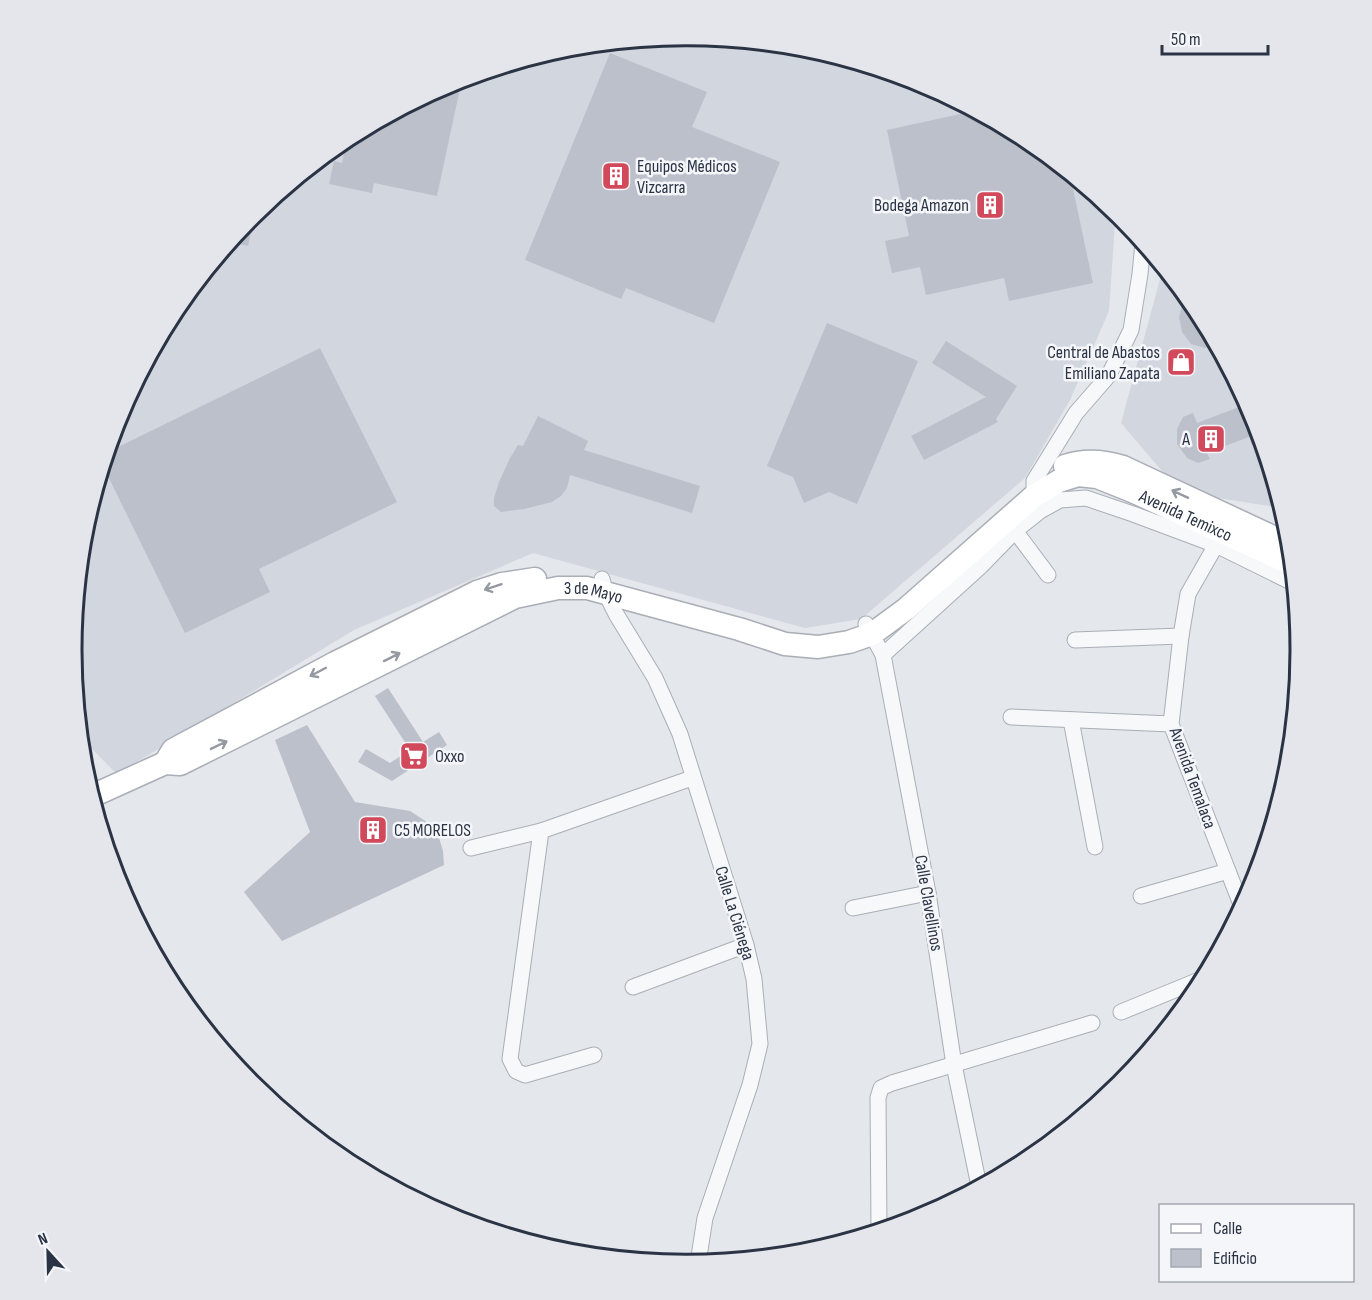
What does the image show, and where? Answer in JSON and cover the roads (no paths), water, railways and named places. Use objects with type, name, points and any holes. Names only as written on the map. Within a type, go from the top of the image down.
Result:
[{"type":"main road","points":[[869,629],[1016,494],[1036,496],[1044,474],[1072,463],[1101,461],[1123,467],[1279,540]]},
{"type":"main road","name":"3 de Mayo","points":[[100,792],[165,763],[180,764],[515,597],[558,588],[604,586],[785,644],[818,646],[849,642],[906,609],[1011,525],[1036,496],[1059,481],[1078,475]]},
{"type":"main road","name":"Avenida Temixco","points":[[1078,475],[1097,477],[1132,491],[1282,560]]},
{"type":"street","points":[[1142,254],[1131,330],[1109,375],[1067,427],[1036,496],[1060,500],[1086,498],[1216,545],[1285,579]]},
{"type":"street","points":[[883,655],[980,567],[1011,525],[1047,575]]},
{"type":"street","name":"Avenida Temalaca","points":[[1216,545],[1188,594],[1180,636],[1171,724],[1237,895]]},
{"type":"street","name":"Calle La Ciénega","points":[[604,586],[616,614],[655,678],[680,734],[746,945],[754,979],[760,1044],[750,1085],[705,1218],[700,1253]]},
{"type":"street","name":"Calle Clavellinos","points":[[869,629],[883,655],[928,892],[954,1065],[977,1178]]},
{"type":"street","points":[[1075,640],[1180,636]]},
{"type":"street","points":[[1011,717],[1171,724]]},
{"type":"street","points":[[1071,720],[1095,847]]},
{"type":"street","points":[[471,848],[541,831],[692,778]]},
{"type":"street","points":[[541,831],[510,1059],[516,1071],[525,1075],[594,1055]]},
{"type":"street","points":[[1141,896],[1228,871]]},
{"type":"street","points":[[853,908],[928,892]]},
{"type":"street","points":[[633,987],[746,945]]},
{"type":"street","points":[[1120,1012],[1188,984]]},
{"type":"street","points":[[879,1221],[878,1098],[881,1088],[1092,1023]]},
{"type":"place","name":"Equipos Médicos Vizcarra","points":[[616,176]]},
{"type":"place","name":"Bodega Amazon","points":[[990,205]]},
{"type":"place","name":"Central de Abastos Emiliano Zapata","points":[[1181,362]]},
{"type":"place","name":"A","points":[[1211,439]]},
{"type":"place","name":"Oxxo","points":[[414,756]]},
{"type":"place","name":"C5 MORELOS","points":[[373,830]]}]
